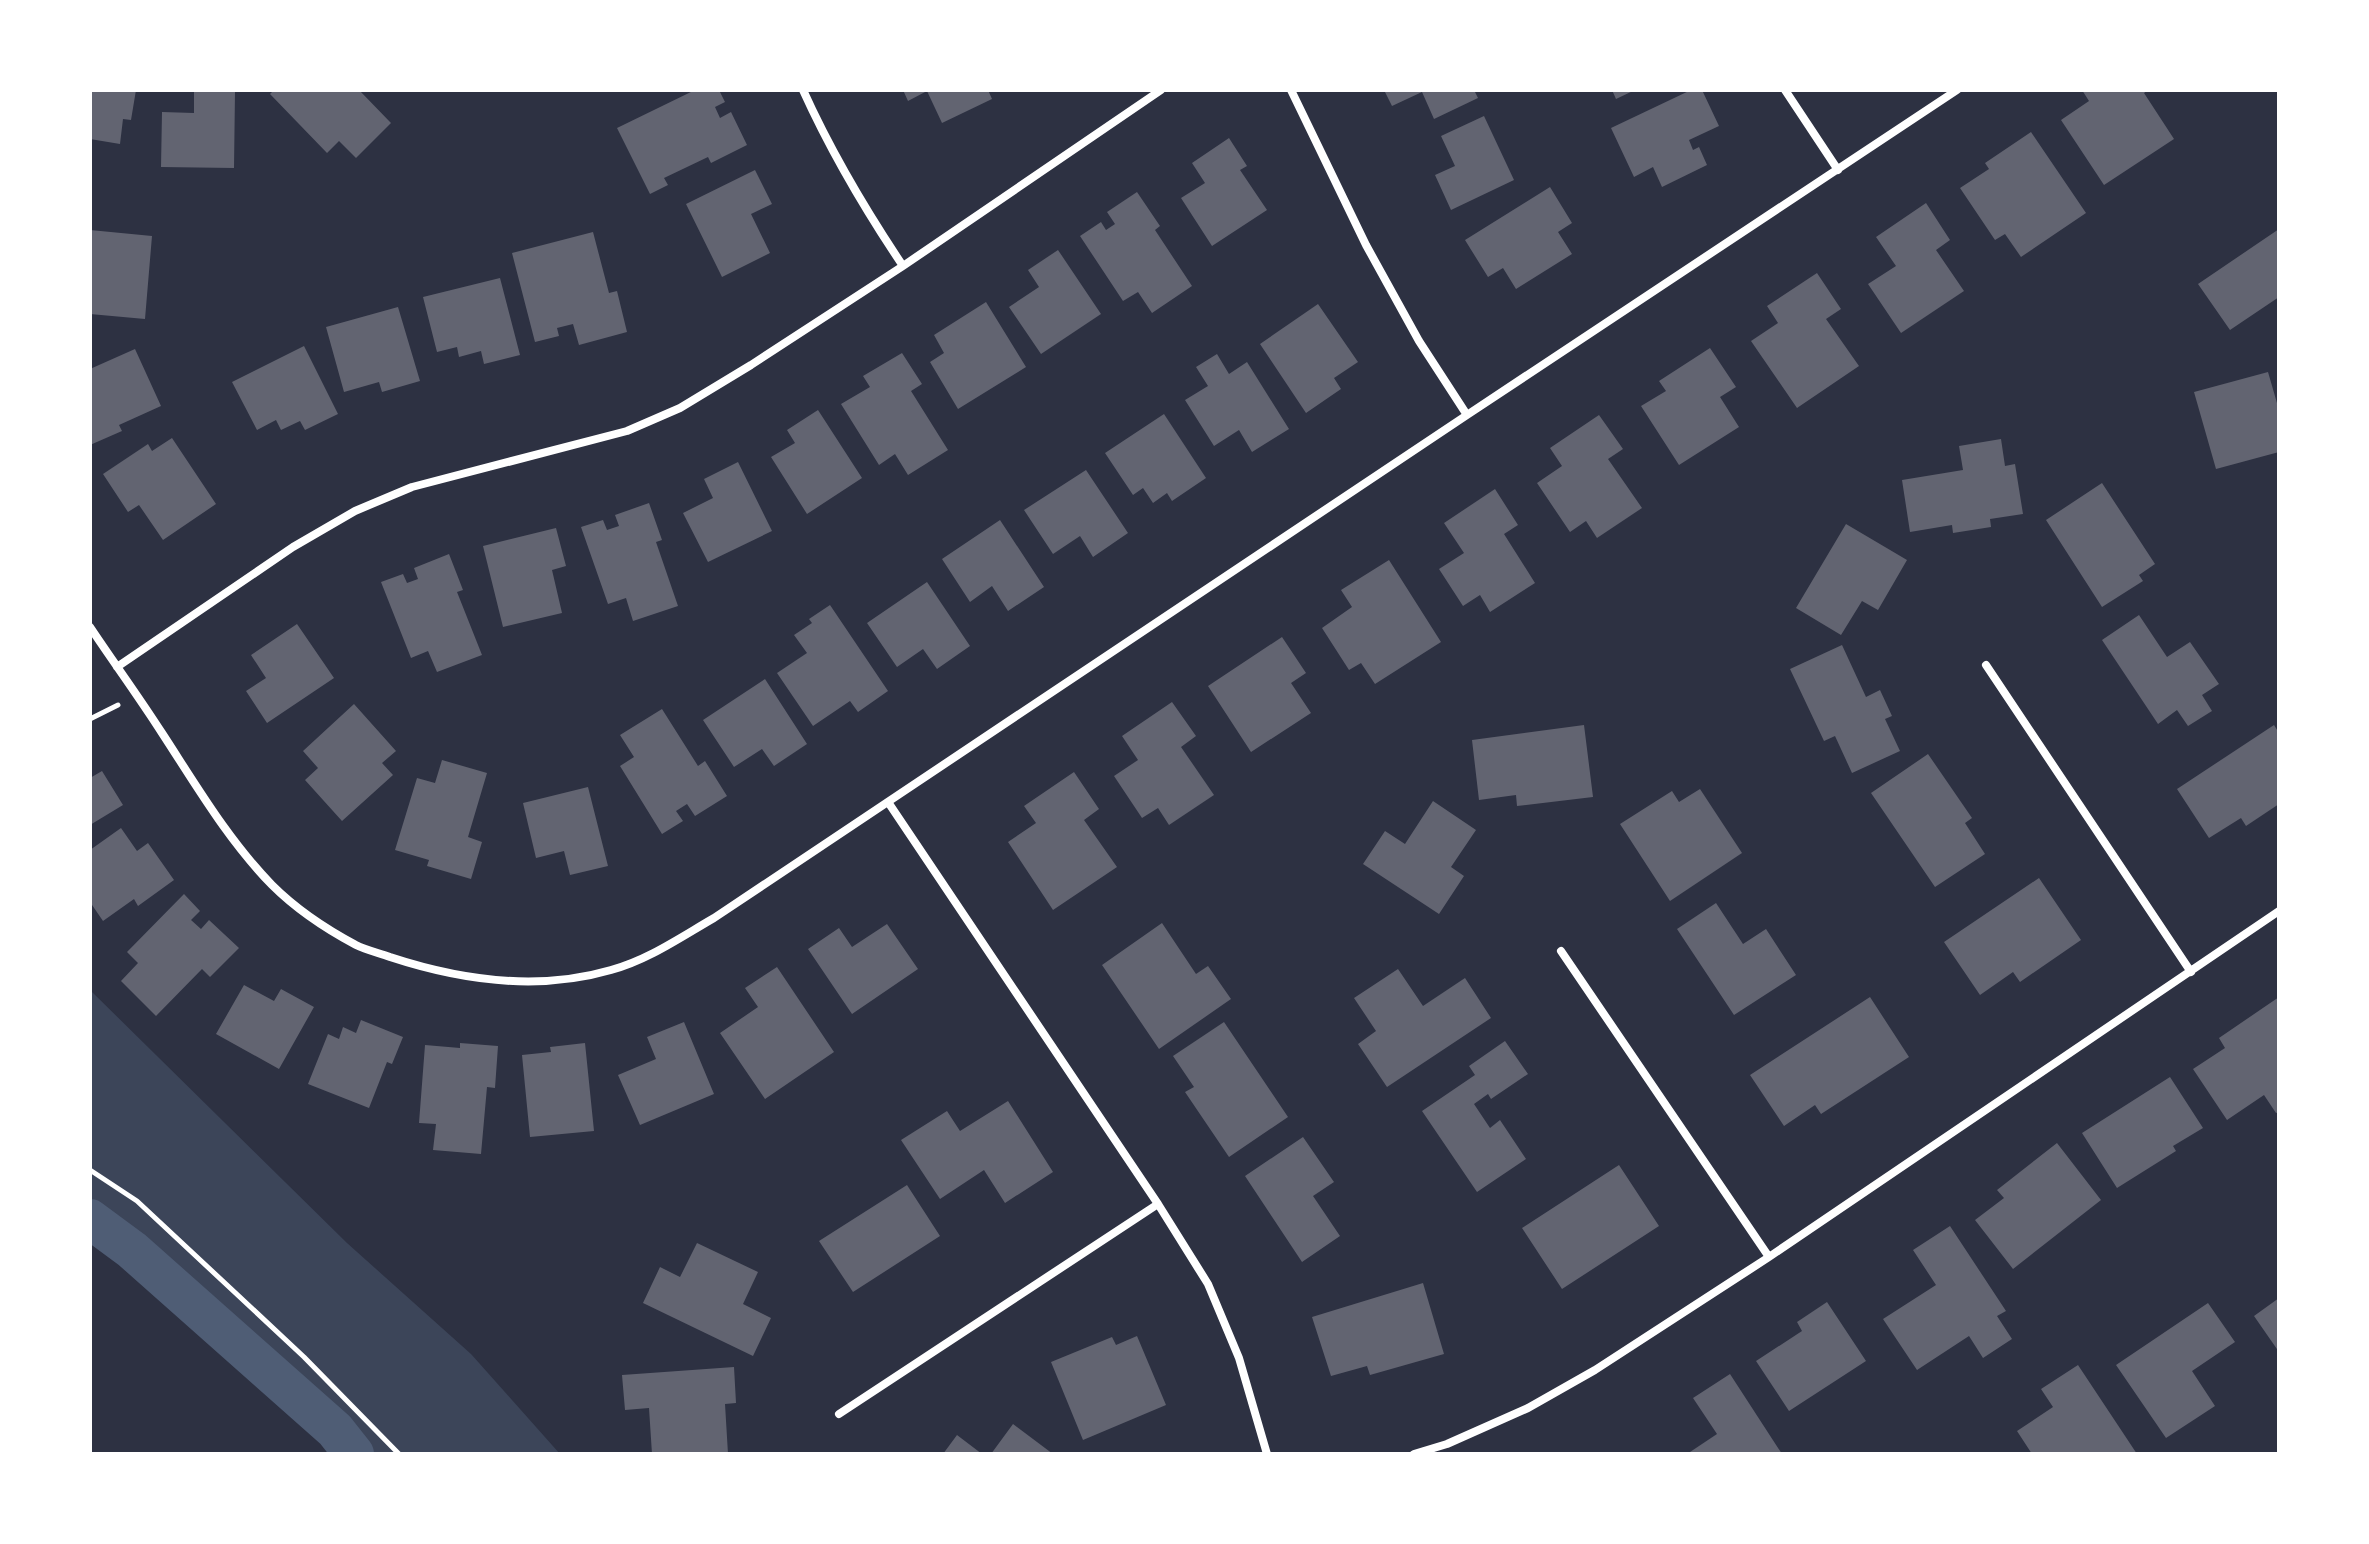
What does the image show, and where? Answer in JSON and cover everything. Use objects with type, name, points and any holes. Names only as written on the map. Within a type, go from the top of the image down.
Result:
[{"type":"street","points":[[803,90],[859,201],[903,266]]},
{"type":"street","points":[[117,667],[293,547],[355,511],[412,487],[627,431],[680,408],[903,266],[1161,90]]},
{"type":"street","points":[[1291,90],[1366,245],[1419,341],[1467,415]]},
{"type":"street","points":[[1785,90],[1838,170]]},
{"type":"street","points":[[90,627],[246,857],[300,909],[357,946],[458,976],[520,981],[584,977],[640,960],[714,918],[1957,90]]},
{"type":"street","points":[[1986,665],[2191,972]]},
{"type":"street","points":[[888,802],[1158,1204],[1208,1284],[1239,1358],[1267,1454]]},
{"type":"street","points":[[1414,1454],[1447,1444],[1528,1408],[1595,1370],[1769,1257],[2279,911]]},
{"type":"street","points":[[1561,951],[1769,1257]]},
{"type":"street","points":[[839,1414],[1158,1204]]},
{"type":"path","points":[[90,1170],[137,1201],[304,1357],[399,1454]]},
{"type":"shaded area","points":[[90,990],[347,1243],[471,1354],[560,1454],[364,1454],[306,1394],[103,1207],[90,1201]]},
{"type":"building","points":[[90,90],[136,90],[131,120],[123,119],[120,144],[90,139]]},
{"type":"building","points":[[274,90],[359,90],[391,123],[356,158],[339,141],[327,153],[270,94]]},
{"type":"building","points":[[695,90],[719,90],[725,102],[715,107],[720,118],[731,112],[747,145],[711,163],[708,157],[664,178],[668,185],[650,194],[617,128]]},
{"type":"building","points":[[903,90],[988,90],[992,99],[942,123],[927,91],[908,101]]},
{"type":"building","points":[[1384,90],[1474,90],[1478,98],[1434,119],[1422,92],[1392,106]]},
{"type":"building","points":[[1612,90],[1635,90],[1616,99]]},
{"type":"building","points":[[1691,90],[1702,90],[1719,126],[1689,140],[1693,150],[1699,147],[1707,165],[1662,187],[1653,167],[1634,177],[1611,128]]},
{"type":"building","points":[[2082,90],[2148,90],[2144,93],[2174,139],[2104,185],[2061,120],[2089,101]]},
{"type":"building","points":[[194,92],[235,92],[234,168],[161,167],[162,112],[194,113]]},
{"type":"building","points":[[1484,116],[1514,180],[1451,210],[1435,175],[1455,166],[1441,136]]},
{"type":"building","points":[[2031,132],[2086,213],[2021,257],[2005,234],[1995,240],[1960,188],[1989,169],[1985,163]]},
{"type":"building","points":[[1229,138],[1247,166],[1240,170],[1267,210],[1212,246],[1181,198],[1205,183],[1192,163]]},
{"type":"building","points":[[755,170],[772,204],[751,214],[770,253],[722,277],[686,204]]},
{"type":"building","points":[[1550,187],[1572,223],[1558,232],[1572,254],[1516,289],[1503,268],[1488,277],[1465,240]]},
{"type":"building","points":[[1137,192],[1160,226],[1155,230],[1192,286],[1152,313],[1138,292],[1123,301],[1080,236],[1101,222],[1106,230],[1115,224],[1107,212]]},
{"type":"building","points":[[1926,203],[1950,240],[1936,250],[1964,291],[1901,333],[1868,284],[1896,266],[1876,237]]},
{"type":"building","points":[[2279,229],[2279,297],[2230,330],[2198,284]]},
{"type":"building","points":[[90,230],[152,236],[145,319],[90,314]]},
{"type":"building","points":[[593,232],[609,293],[617,291],[627,332],[579,345],[573,324],[557,328],[559,336],[535,342],[512,253]]},
{"type":"building","points":[[1058,250],[1101,314],[1041,354],[1009,307],[1039,287],[1028,270]]},
{"type":"building","points":[[1817,273],[1841,309],[1826,319],[1859,366],[1797,408],[1751,341],[1778,323],[1767,306]]},
{"type":"building","points":[[500,278],[520,355],[484,364],[481,351],[459,357],[457,347],[437,352],[423,297]]},
{"type":"building","points":[[986,302],[1026,367],[958,409],[930,362],[944,353],[934,335]]},
{"type":"building","points":[[1318,304],[1358,362],[1334,378],[1341,389],[1306,413],[1260,344]]},
{"type":"building","points":[[398,307],[420,381],[382,392],[379,382],[344,392],[326,327]]},
{"type":"building","points":[[304,346],[338,414],[305,430],[300,421],[281,430],[276,420],[257,430],[232,382]]},
{"type":"building","points":[[1710,348],[1736,387],[1720,397],[1739,427],[1679,465],[1641,406],[1666,391],[1659,381]]},
{"type":"building","points":[[135,349],[161,406],[119,425],[122,431],[90,445],[90,369]]},
{"type":"building","points":[[902,353],[922,384],[911,391],[948,450],[908,475],[895,454],[879,465],[841,404],[870,387],[863,376]]},
{"type":"building","points":[[1217,354],[1229,374],[1247,362],[1289,429],[1252,452],[1239,430],[1214,446],[1185,400],[1208,386],[1196,367]]},
{"type":"building","points":[[2268,372],[2279,410],[2279,452],[2216,469],[2194,392]]},
{"type":"building","points":[[818,410],[862,478],[807,514],[771,457],[795,443],[787,430]]},
{"type":"building","points":[[1164,414],[1206,478],[1172,501],[1167,493],[1153,503],[1143,488],[1133,495],[1105,453]]},
{"type":"building","points":[[1599,415],[1623,449],[1608,459],[1642,508],[1597,538],[1586,521],[1570,532],[1537,483],[1562,466],[1550,448]]},
{"type":"building","points":[[172,438],[216,504],[163,540],[139,505],[128,512],[103,474],[148,444],[152,451]]},
{"type":"building","points":[[2001,439],[2005,466],[2015,464],[2023,514],[1990,519],[1991,527],[1953,533],[1952,525],[1910,532],[1902,480],[1963,470],[1959,446]]},
{"type":"building","points":[[738,462],[772,531],[708,562],[683,513],[713,498],[704,479]]},
{"type":"building","points":[[1086,470],[1128,533],[1093,557],[1080,536],[1053,554],[1024,510]]},
{"type":"building","points":[[2102,483],[2155,564],[2139,575],[2143,581],[2102,607],[2046,520]]},
{"type":"building","points":[[1495,489],[1518,525],[1504,534],[1535,583],[1490,612],[1480,595],[1463,606],[1439,569],[1464,553],[1444,523]]},
{"type":"building","points":[[649,503],[662,540],[656,542],[678,606],[633,621],[626,598],[608,604],[581,527],[603,520],[607,530],[619,526],[615,515]]},
{"type":"building","points":[[1000,520],[1044,587],[1008,611],[992,586],[970,602],[942,559]]},
{"type":"building","points":[[1846,524],[1907,560],[1878,610],[1862,601],[1841,635],[1796,608]]},
{"type":"building","points":[[556,528],[566,566],[552,570],[562,613],[503,627],[483,546]]},
{"type":"building","points":[[449,554],[463,590],[457,592],[482,655],[437,672],[428,651],[411,658],[381,582],[403,574],[407,583],[418,579],[414,568]]},
{"type":"building","points":[[1389,560],[1441,642],[1375,684],[1361,663],[1349,670],[1322,628],[1352,607],[1341,590]]},
{"type":"building","points":[[927,582],[970,646],[937,669],[923,649],[897,667],[867,623]]},
{"type":"building","points":[[830,605],[888,691],[858,712],[850,701],[813,726],[777,673],[807,653],[794,635],[812,623],[809,619]]},
{"type":"building","points":[[2139,615],[2167,657],[2190,642],[2219,684],[2202,695],[2212,711],[2188,726],[2177,710],[2158,724],[2102,640]]},
{"type":"building","points":[[297,624],[334,678],[267,723],[246,691],[266,678],[251,655]]},
{"type":"building","points":[[1282,637],[1306,673],[1291,683],[1311,713],[1251,752],[1208,686]]},
{"type":"building","points":[[1842,645],[1866,697],[1880,690],[1892,716],[1885,719],[1900,751],[1852,773],[1835,736],[1824,741],[1790,669]]},
{"type":"building","points":[[765,679],[807,744],[774,766],[762,749],[734,767],[703,720]]},
{"type":"building","points":[[1172,702],[1196,736],[1181,747],[1214,795],[1169,825],[1158,808],[1142,818],[1114,776],[1138,760],[1122,736]]},
{"type":"building","points":[[354,704],[396,751],[382,763],[393,775],[342,821],[305,780],[318,768],[303,751]]},
{"type":"building","points":[[662,709],[698,766],[705,761],[727,796],[695,816],[687,804],[676,811],[683,821],[662,834],[620,766],[634,757],[620,735]]},
{"type":"building","points":[[1584,725],[1593,797],[1517,806],[1516,795],[1479,800],[1472,740]]},
{"type":"building","points":[[2274,725],[2279,733],[2279,804],[2246,826],[2241,818],[2209,838],[2177,789]]},
{"type":"building","points":[[1928,754],[1972,818],[1965,823],[1985,854],[1935,887],[1871,793]]},
{"type":"building","points":[[442,760],[487,773],[468,837],[482,842],[471,879],[427,866],[429,860],[395,850],[417,778],[435,783]]},
{"type":"building","points":[[102,771],[123,805],[90,825],[90,778]]},
{"type":"building","points":[[1074,772],[1099,809],[1084,820],[1117,867],[1053,910],[1008,842],[1036,823],[1024,806]]},
{"type":"building","points":[[588,787],[608,866],[570,875],[564,851],[536,858],[523,803]]},
{"type":"building","points":[[1700,789],[1742,853],[1670,901],[1620,824],[1672,791],[1679,802]]},
{"type":"building","points":[[1433,801],[1476,830],[1451,867],[1464,876],[1439,914],[1363,864],[1385,831],[1405,844]]},
{"type":"building","points":[[121,828],[137,851],[148,843],[174,880],[138,906],[134,899],[103,921],[90,902],[90,850]]},
{"type":"building","points":[[2039,878],[2081,940],[2020,982],[2013,972],[1980,995],[1944,942]]},
{"type":"building","points":[[184,894],[200,911],[191,920],[201,929],[209,920],[239,948],[210,977],[202,969],[156,1016],[121,981],[138,963],[127,952]]},
{"type":"building","points":[[1716,903],[1743,944],[1766,929],[1796,975],[1734,1015],[1677,929]]},
{"type":"building","points":[[1162,923],[1196,974],[1208,966],[1231,999],[1159,1049],[1102,965]]},
{"type":"building","points":[[887,924],[918,969],[852,1014],[808,949],[839,928],[852,947]]},
{"type":"building","points":[[777,967],[834,1052],[765,1099],[720,1033],[758,1007],[745,988]]},
{"type":"building","points":[[1398,969],[1423,1006],[1465,978],[1491,1018],[1387,1087],[1358,1044],[1376,1031],[1354,998]]},
{"type":"building","points":[[244,985],[274,1001],[281,989],[314,1007],[279,1069],[216,1034]]},
{"type":"building","points":[[1870,997],[1909,1057],[1821,1114],[1815,1105],[1784,1126],[1750,1075]]},
{"type":"building","points":[[2279,997],[2279,1112],[2276,1113],[2264,1095],[2227,1120],[2193,1069],[2225,1048],[2219,1038]]},
{"type":"building","points":[[361,1020],[403,1037],[392,1064],[387,1062],[369,1108],[308,1084],[328,1034],[339,1039],[343,1027],[356,1033]]},
{"type":"building","points":[[684,1022],[714,1094],[640,1125],[618,1075],[656,1059],[647,1037]]},
{"type":"building","points":[[1224,1022],[1288,1117],[1229,1157],[1185,1092],[1194,1087],[1173,1056]]},
{"type":"building","points":[[1505,1041],[1528,1074],[1491,1099],[1488,1094],[1474,1104],[1490,1128],[1500,1120],[1526,1159],[1477,1192],[1422,1111],[1475,1075],[1469,1066]]},
{"type":"building","points":[[460,1043],[498,1046],[495,1088],[487,1087],[481,1154],[433,1150],[436,1124],[419,1123],[425,1045],[460,1048]]},
{"type":"building","points":[[585,1043],[594,1131],[530,1137],[522,1055],[551,1052],[550,1047]]},
{"type":"building","points":[[2170,1077],[2203,1128],[2173,1146],[2176,1151],[2117,1188],[2082,1133]]},
{"type":"building","points":[[1008,1101],[1053,1172],[1005,1203],[984,1170],[940,1199],[901,1140],[947,1111],[960,1131]]},
{"type":"building","points":[[1303,1137],[1334,1182],[1313,1196],[1340,1236],[1302,1262],[1245,1176]]},
{"type":"building","points":[[2057,1143],[2101,1200],[2013,1269],[1975,1220],[2004,1198],[1997,1190]]},
{"type":"building","points":[[1619,1165],[1659,1226],[1562,1289],[1522,1228]]},
{"type":"building","points":[[907,1185],[940,1236],[853,1292],[819,1241]]},
{"type":"building","points":[[1950,1226],[2006,1311],[1997,1316],[2012,1339],[1983,1358],[1969,1336],[1917,1370],[1883,1319],[1936,1285],[1913,1250]]},
{"type":"building","points":[[697,1243],[758,1272],[743,1304],[771,1318],[753,1356],[643,1303],[660,1267],[680,1277]]},
{"type":"building","points":[[1423,1283],[1444,1354],[1370,1375],[1367,1366],[1331,1376],[1312,1317]]},
{"type":"building","points":[[2279,1298],[2279,1352],[2254,1316]]},
{"type":"building","points":[[1827,1302],[1866,1361],[1789,1411],[1756,1361],[1802,1331],[1797,1322]]},
{"type":"building","points":[[2208,1303],[2235,1342],[2192,1371],[2215,1406],[2166,1438],[2116,1365]]},
{"type":"building","points":[[1137,1336],[1166,1405],[1083,1440],[1051,1362],[1112,1337],[1116,1345]]},
{"type":"building","points":[[2078,1365],[2137,1454],[2032,1454],[2017,1431],[2053,1407],[2041,1389]]},
{"type":"building","points":[[734,1367],[736,1403],[725,1404],[728,1454],[652,1454],[649,1408],[625,1410],[622,1375]]},
{"type":"building","points":[[1730,1374],[1782,1454],[1687,1454],[1717,1434],[1693,1398]]},
{"type":"building","points":[[1013,1424],[1053,1454],[991,1454]]},
{"type":"building","points":[[957,1435],[982,1454],[943,1454]]},
{"type":"waterway","points":[[90,1219],[132,1250],[335,1430],[354,1454]]}]
